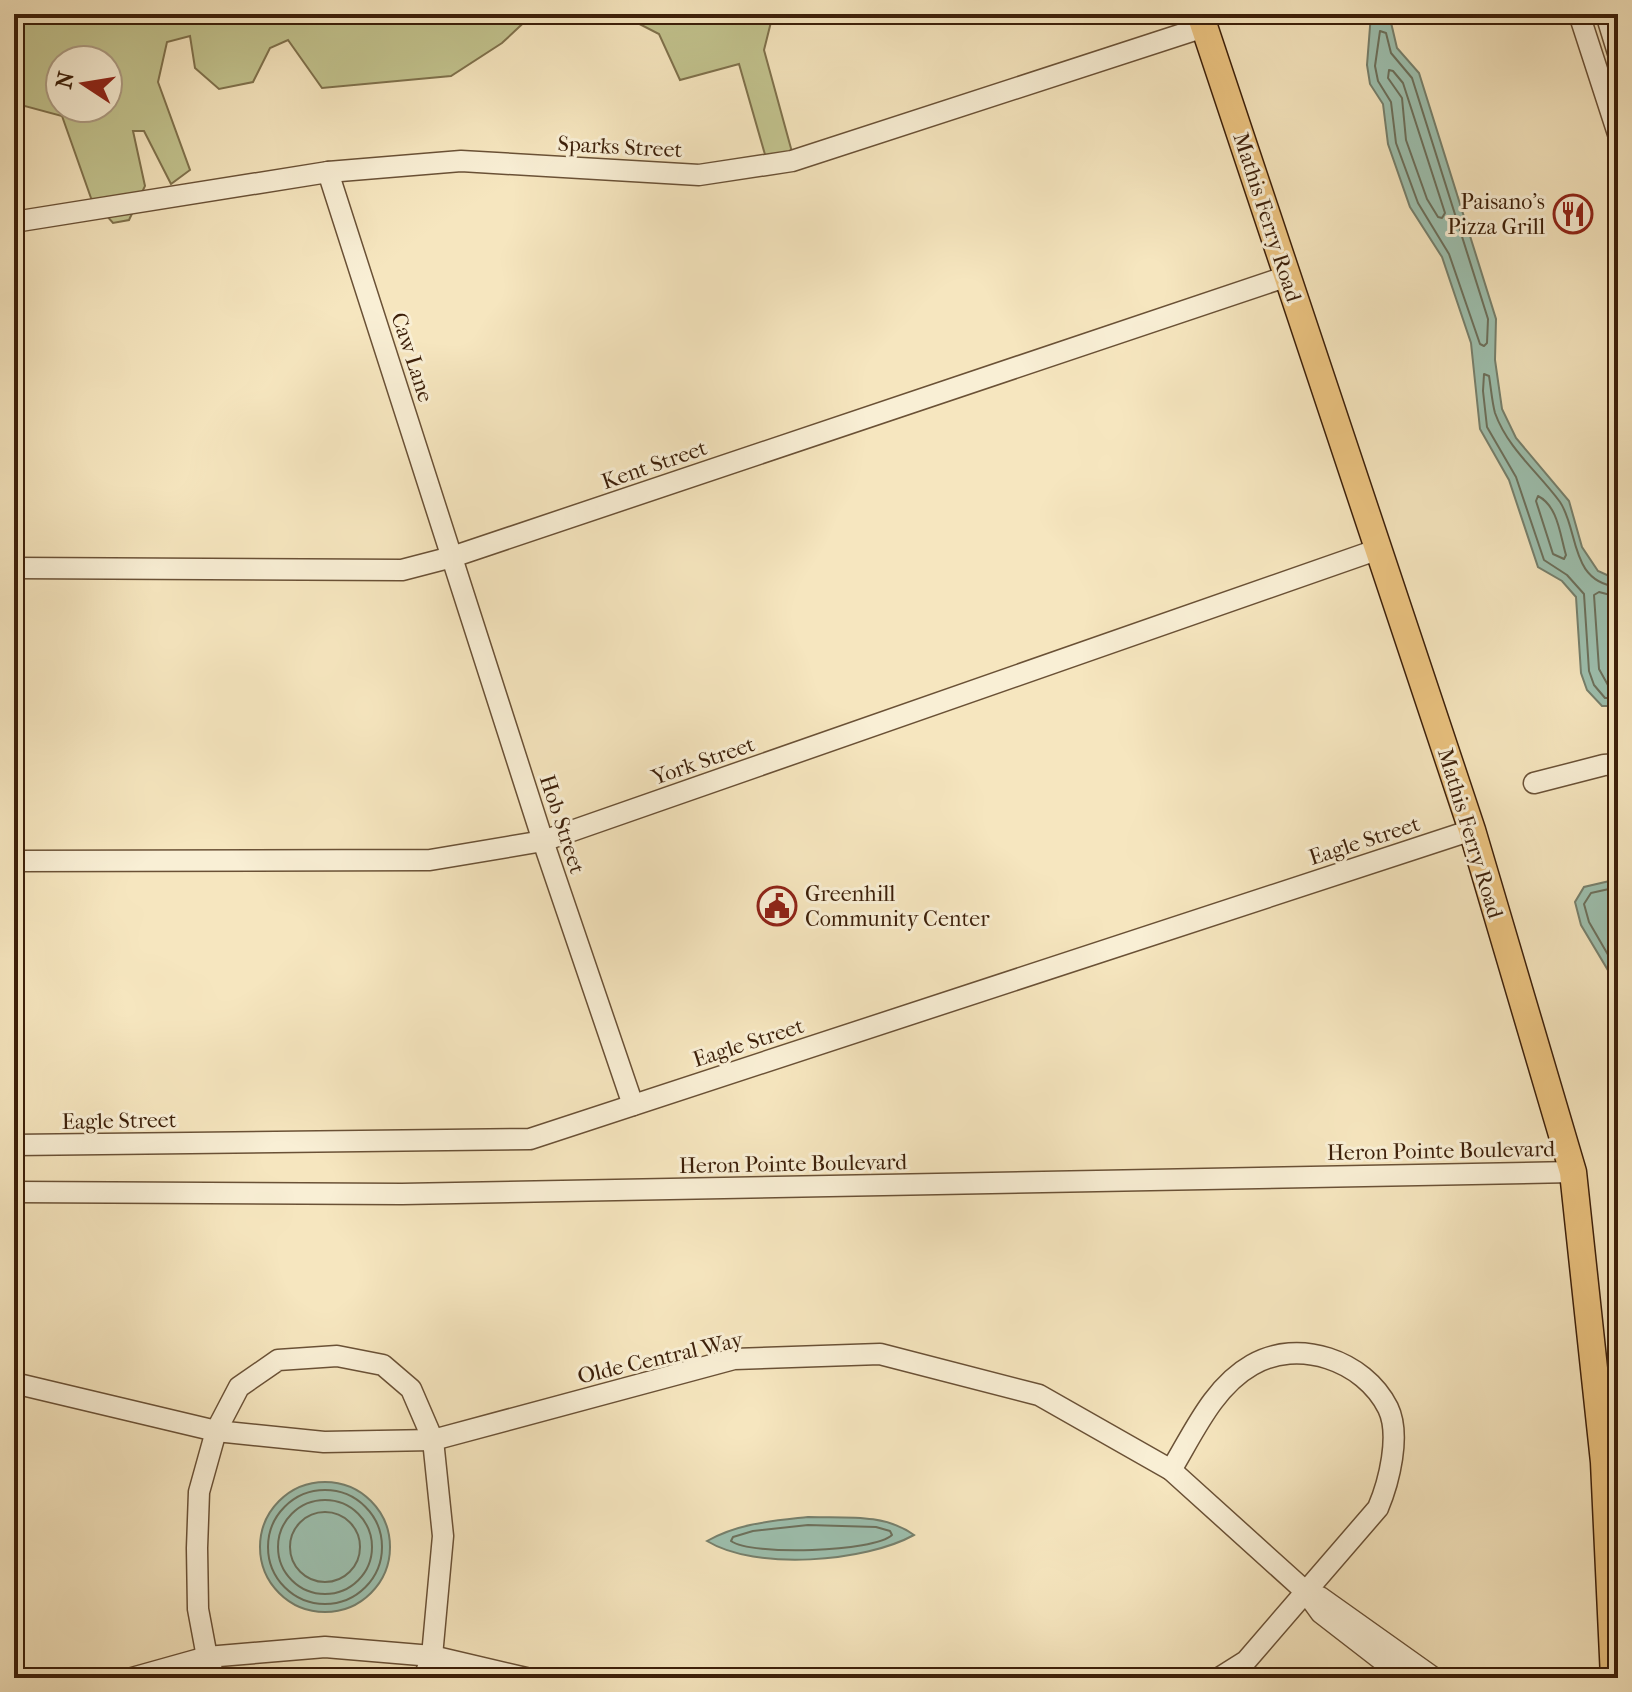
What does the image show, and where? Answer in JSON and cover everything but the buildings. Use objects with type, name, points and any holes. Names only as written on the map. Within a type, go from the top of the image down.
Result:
[{"type":"main road","name":"Mathis Ferry Road","points":[[1202,20],[1472,830],[1573,1172],[1604,1462],[1614,1678]]},
{"type":"street","points":[[1579,14],[1618,134]]},
{"type":"street","points":[[1606,14],[1618,53]]},
{"type":"street","name":"Sparks Street","points":[[14,222],[328,172],[461,161],[699,175],[792,161],[1202,20]]},
{"type":"street","name":"Caw Lane","points":[[328,172],[452,557]]},
{"type":"street","name":"Kent Street","points":[[14,568],[402,570],[452,557],[1288,276]]},
{"type":"street","name":"York Street","points":[[14,861],[430,860],[543,841],[1379,549]]},
{"type":"street","name":"Hob Street","points":[[452,557],[543,841],[633,1105]]},
{"type":"street","points":[[1534,783],[1618,764]]},
{"type":"street","name":"Eagle Street","points":[[14,1145],[530,1139],[1472,830]]},
{"type":"street","name":"Heron Pointe Boulevard","points":[[14,1192],[402,1194],[1573,1172]]},
{"type":"street","points":[[1171,1470],[1213,1401],[1231,1380],[1271,1356],[1312,1353],[1330,1358],[1361,1376],[1389,1409],[1393,1447],[1388,1486],[1378,1508],[1246,1661],[1219,1678]]},
{"type":"street","name":"Olde Central Way","points":[[14,1383],[216,1431],[324,1442],[433,1440],[734,1359],[880,1354],[1039,1395],[1171,1470],[1305,1591],[1321,1613],[1405,1678]]},
{"type":"street","points":[[215,1678],[207,1657],[198,1609],[197,1548],[199,1492],[216,1431],[239,1387],[278,1360],[337,1356],[383,1365],[411,1389],[433,1440],[443,1536],[432,1656],[424,1678]]},
{"type":"street","name":"Olde Central Way","points":[[1305,1591],[1328,1601],[1434,1678]]},
{"type":"street","points":[[132,1678],[207,1657],[325,1647],[432,1656],[526,1678]]},
{"type":"green space","points":[[14,14],[533,14],[502,43],[451,76],[322,88],[288,40],[270,48],[253,82],[219,89],[195,68],[190,36],[167,42],[158,82],[190,170],[171,184],[144,131],[133,131],[145,186],[129,220],[113,223],[91,198],[65,124],[124,124],[124,44],[44,44],[44,111],[25,106],[14,116]]},
{"type":"green space","points":[[620,14],[773,14],[764,50],[792,152],[766,158],[739,64],[680,80],[659,34]]},
{"type":"water","points":[[1371,14],[1389,14],[1397,48],[1419,73],[1496,319],[1495,360],[1502,409],[1516,438],[1569,501],[1582,547],[1598,571],[1618,580],[1618,706],[1602,706],[1587,690],[1581,673],[1576,597],[1562,581],[1538,567],[1509,480],[1480,429],[1471,343],[1442,257],[1410,207],[1388,144],[1383,104],[1370,84],[1367,65]]},
{"type":"water","points":[[1618,879],[1618,987],[1581,925],[1575,902],[1584,887]]},
{"type":"water","points":[[325,1482],[350,1487],[371,1501],[385,1522],[390,1547],[385,1572],[371,1593],[350,1607],[325,1612],[300,1607],[279,1593],[265,1572],[260,1547],[265,1522],[279,1501],[300,1487]]},
{"type":"water","points":[[808,1517],[877,1520],[914,1535],[868,1552],[810,1559],[753,1557],[707,1541],[744,1527]]},
{"type":"place","name":"Paisano's Pizza Grill","points":[[1573,214]]},
{"type":"place","name":"Greenhill Community Center","points":[[777,906]]}]
